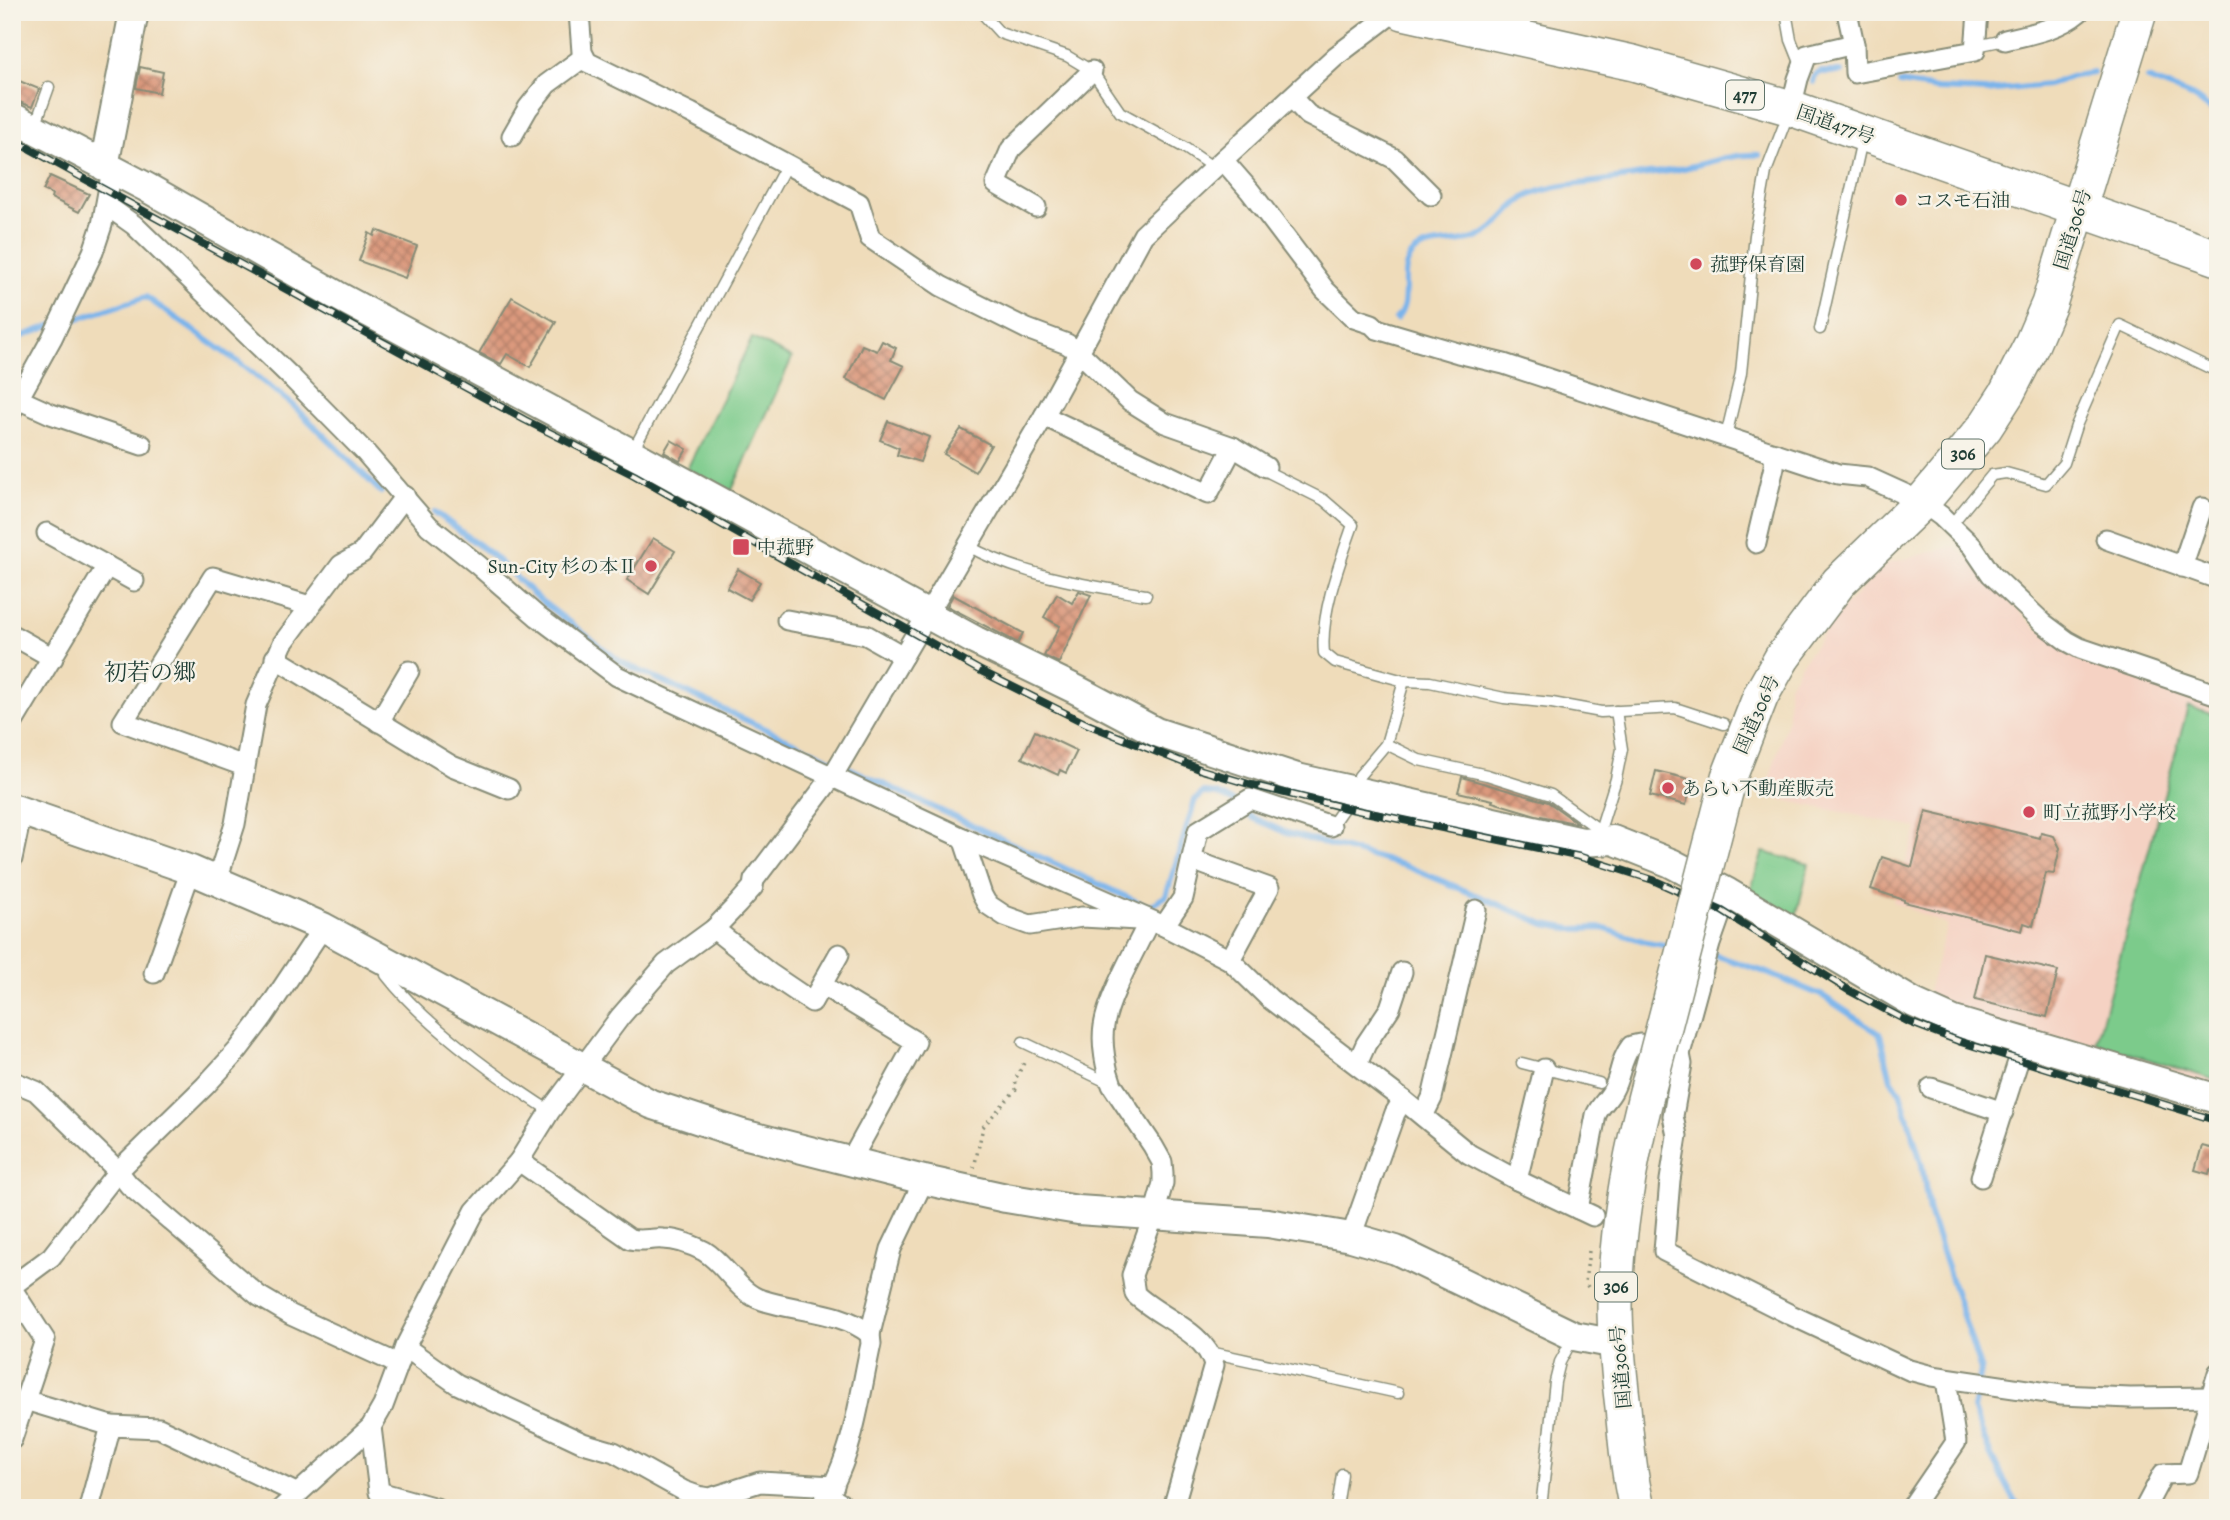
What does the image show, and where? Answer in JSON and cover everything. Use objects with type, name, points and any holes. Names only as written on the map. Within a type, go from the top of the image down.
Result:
[{"type":"highway","name":"国道477号","points":[[1403,12],[1633,63],[1791,108],[2218,258]]},
{"type":"highway","name":"国道306号","points":[[1637,1508],[1630,1480],[1616,1344],[1617,1263],[1624,1197],[1637,1127],[1666,1062],[1729,777],[1757,704],[1782,659],[1839,582],[1922,502],[1985,427],[2007,393],[2049,304],[2139,12]]},
{"type":"street","points":[[134,12],[108,168],[106,205],[93,252],[52,338],[15,405],[51,414],[142,445]]},
{"type":"street","points":[[579,12],[582,52],[587,62],[691,113],[859,203],[870,238],[941,286],[1027,329],[1067,344],[1079,352],[1129,401],[1165,423],[1233,447],[1266,467]]},
{"type":"street","points":[[282,1508],[371,1427],[383,1406],[402,1356],[475,1212],[519,1161],[550,1111],[583,1067],[648,983],[666,964],[714,929],[752,887],[754,880],[832,776],[1044,416],[1143,235],[1336,56],[1394,12]]},
{"type":"street","points":[[1847,12],[1854,44],[1855,73],[1975,51],[1978,12]]},
{"type":"street","points":[[2005,40],[2060,24],[2079,12]]},
{"type":"street","points":[[1791,108],[1801,66],[1807,55],[1854,44]]},
{"type":"street","points":[[512,136],[528,108],[547,84],[584,57]]},
{"type":"street","points":[[1036,207],[996,184],[1011,149],[1092,71]]},
{"type":"street","points":[[1292,98],[1308,115],[1395,159],[1431,195]]},
{"type":"street","points":[[23,123],[976,641],[1156,732],[1297,778],[1582,842],[1606,835],[1671,863],[1728,893],[1914,1003],[1954,1021],[2024,1044],[2132,1072],[2218,1099]]},
{"type":"street","points":[[1219,164],[1250,191],[1325,290],[1354,318],[1372,324],[1377,329],[1504,364],[1838,474],[1867,477],[1922,502],[1951,525],[1972,546],[1991,574],[2043,623],[2067,641],[2080,648],[2218,695]]},
{"type":"street","points":[[106,205],[134,225],[289,374],[365,452],[429,526],[538,617],[617,676],[963,838],[1156,923],[1230,960],[1270,999],[1469,1154],[1586,1212],[1596,1115],[1600,1105],[1613,1091],[1623,1055],[1631,1046],[1640,1044],[1666,1062],[1682,1064],[1673,1116],[1677,1136],[1664,1251],[1791,1315],[1897,1364],[1955,1381],[2089,1396],[2215,1388],[2188,1473],[2164,1474],[2145,1508]]},
{"type":"street","points":[[1044,416],[1209,494],[1233,447]]},
{"type":"street","points":[[1756,543],[1775,453]]},
{"type":"street","points":[[154,973],[204,875],[235,824],[257,705],[275,658],[283,643],[341,565],[362,553],[405,496]]},
{"type":"street","points":[[2182,567],[2202,508]]},
{"type":"street","points":[[47,533],[134,581]]},
{"type":"street","points":[[2106,539],[2218,579]]},
{"type":"street","points":[[12,724],[107,566]]},
{"type":"street","points":[[244,766],[123,722],[213,577],[310,606]]},
{"type":"street","points":[[787,620],[866,635],[903,656]]},
{"type":"street","points":[[12,635],[53,658]]},
{"type":"street","points":[[275,658],[452,766],[509,789]]},
{"type":"street","points":[[379,722],[409,671]]},
{"type":"street","points":[[1174,1508],[1214,1365],[1210,1352],[1196,1338],[1135,1294],[1132,1275],[1163,1184],[1162,1162],[1112,1085],[1103,1028],[1118,988],[1156,923],[1183,898],[1198,831],[1250,799],[1331,826]]},
{"type":"street","points":[[12,859],[17,809],[204,875],[323,927],[651,1104],[739,1132],[850,1162],[1006,1198],[1077,1210],[1268,1223],[1351,1237],[1408,1256],[1574,1336],[1616,1344]]},
{"type":"street","points":[[963,838],[982,895],[987,904],[1004,916],[1030,925],[1082,917],[1156,923]]},
{"type":"street","points":[[1192,860],[1269,888],[1230,960]]},
{"type":"street","points":[[1666,1062],[1704,966],[1728,893]]},
{"type":"street","points":[[1423,1116],[1432,1098],[1476,910]]},
{"type":"street","points":[[12,1439],[45,1340],[12,1288],[51,1257],[118,1171],[238,1050],[323,927]]},
{"type":"street","points":[[714,929],[769,973],[812,1002],[839,954]]},
{"type":"street","points":[[1357,1065],[1366,1044],[1390,1008],[1402,972]]},
{"type":"street","points":[[822,985],[916,1042],[850,1162]]},
{"type":"street","points":[[1981,1177],[2024,1044]]},
{"type":"street","points":[[1517,1180],[1544,1069]]},
{"type":"street","points":[[12,1081],[36,1091],[129,1185],[260,1296],[291,1315],[402,1356],[583,1443],[614,1452],[698,1496],[721,1496],[760,1482],[827,1497],[848,1508]]},
{"type":"street","points":[[1931,1088],[2003,1112]]},
{"type":"street","points":[[1351,1237],[1395,1112],[1403,1100]]},
{"type":"street","points":[[519,1161],[630,1239],[643,1241],[661,1238],[693,1246],[712,1257],[746,1291],[759,1300],[830,1315],[859,1325],[870,1334]]},
{"type":"street","points":[[827,1497],[854,1422],[871,1344],[870,1334],[891,1249],[924,1180]]},
{"type":"street","points":[[1911,1508],[1956,1442],[1955,1381]]},
{"type":"street","points":[[25,1401],[111,1426],[159,1428],[299,1494]]},
{"type":"street","points":[[89,1508],[111,1426]]},
{"type":"street","points":[[371,1427],[379,1492],[436,1508]]},
{"type":"lane","points":[[981,12],[1000,33],[1067,56],[1092,71],[1120,112],[1219,164]]},
{"type":"lane","points":[[1786,12],[1791,40],[1801,66]]},
{"type":"lane","points":[[1976,46],[2005,40]]},
{"type":"lane","points":[[23,123],[49,87]]},
{"type":"lane","points":[[1726,436],[1741,373],[1755,235],[1766,172],[1791,108]]},
{"type":"lane","points":[[1820,329],[1864,133]]},
{"type":"lane","points":[[631,453],[788,164]]},
{"type":"lane","points":[[1951,525],[1992,475],[2006,473],[2046,485],[2064,463],[2076,426],[2120,324],[2218,372]]},
{"type":"lane","points":[[1266,467],[1270,473],[1324,500],[1353,525],[1327,613],[1324,653],[1335,662],[1404,681],[1430,682],[1504,698],[1592,711],[1675,708],[1724,724]]},
{"type":"lane","points":[[968,546],[983,555],[1065,582],[1146,595]]},
{"type":"lane","points":[[1331,826],[1346,808],[1356,790],[1359,776],[1386,744],[1404,681]]},
{"type":"lane","points":[[1386,744],[1419,760],[1487,775],[1551,795],[1606,835],[1622,749],[1616,710]]},
{"type":"lane","points":[[386,975],[403,998],[514,1088],[550,1111]]},
{"type":"lane","points":[[1028,1045],[1112,1085]]},
{"type":"lane","points":[[1522,1063],[1599,1083]]},
{"type":"lane","points":[[1541,1508],[1555,1382],[1560,1362],[1574,1336]]},
{"type":"lane","points":[[1210,1352],[1398,1392]]},
{"type":"lane","points":[[1337,1508],[1342,1474]]},
{"type":"path","points":[[971,1177],[983,1127],[1017,1088],[1015,1080],[1028,1045]]},
{"type":"shaded area","name":"町立菰野小学校","points":[[1955,546],[2037,629],[2218,704],[2218,1088],[2012,1029],[1927,996],[1947,925],[1893,902],[1917,828],[1764,796],[1788,718],[1788,687],[1801,664],[1840,611],[1888,563]]},
{"type":"green space","points":[[752,338],[792,358],[731,492],[687,469]]},
{"type":"green space","points":[[2188,707],[2218,716],[2218,1081],[2096,1043]]},
{"type":"green space","points":[[1763,852],[1809,864],[1796,917],[1750,891]]},
{"type":"building","points":[[140,67],[163,72],[159,93],[136,88]]},
{"type":"building","points":[[12,78],[39,89],[32,107],[12,99]]},
{"type":"building","points":[[50,176],[89,194],[79,212],[51,198],[52,194],[43,190]]},
{"type":"building","points":[[376,230],[417,246],[405,278],[359,261],[369,233],[374,236]]},
{"type":"building","points":[[512,297],[556,322],[530,367],[507,354],[501,364],[479,353]]},
{"type":"building","points":[[882,341],[896,348],[891,360],[904,366],[886,400],[846,379],[862,345],[877,351]]},
{"type":"building","points":[[888,421],[929,437],[920,462],[897,455],[899,448],[880,440]]},
{"type":"building","points":[[961,429],[991,445],[975,472],[944,454]]},
{"type":"building","points":[[671,440],[687,449],[680,461],[664,452]]},
{"type":"building","name":"Sun-City 杉の本Ⅱ","points":[[653,538],[675,551],[649,594],[627,580]]},
{"type":"building","points":[[738,569],[760,582],[749,600],[727,588]]},
{"type":"building","points":[[1079,591],[1091,595],[1059,663],[1044,656],[1060,626],[1044,617],[1057,594],[1072,603]]},
{"type":"building","points":[[953,595],[1023,633],[1018,643],[947,606]]},
{"type":"building","points":[[1035,731],[1077,751],[1066,773],[1060,770],[1058,775],[1022,758]]},
{"type":"building","points":[[1656,771],[1693,780],[1686,805],[1650,796]]},
{"type":"building","points":[[1462,777],[1548,802],[1579,824],[1536,815],[1492,802],[1493,800],[1458,792]]},
{"type":"building","points":[[1926,811],[2040,838],[2041,833],[2054,836],[2060,848],[2054,874],[2046,873],[2033,926],[2024,923],[2022,931],[1904,902],[1871,889],[1882,857],[1912,867]]},
{"type":"building","points":[[1985,954],[2058,971],[2047,1017],[1975,1000]]},
{"type":"building","points":[[2202,1146],[2218,1150],[2218,1173],[2210,1170],[2209,1174],[2195,1170]]},
{"type":"waterway","points":[[1813,82],[1815,75],[1821,72],[1841,72]]},
{"type":"waterway","points":[[1900,83],[1937,89],[1986,91],[2048,85],[2073,76],[2093,73]]},
{"type":"waterway","points":[[2148,79],[2194,97],[2218,115]]},
{"type":"waterway","points":[[1396,319],[1404,304],[1406,269],[1413,254],[1427,246],[1479,237],[1528,196],[1561,186],[1675,170],[1739,156],[1759,155]]},
{"type":"waterway","points":[[64,323],[146,297],[292,404],[381,492]]},
{"type":"waterway","points":[[12,340],[53,325]]},
{"type":"waterway","points":[[435,512],[493,556],[541,601],[621,662],[1148,907],[1166,896],[1195,800],[1203,793],[1216,794],[1234,802],[1251,817],[1287,833],[1406,866],[1545,924],[1572,929],[1602,928],[1647,942],[1675,947]]},
{"type":"waterway","points":[[1709,953],[1823,996],[1880,1034],[1891,1079],[1900,1092],[1922,1165],[1929,1212],[1981,1371],[1973,1409],[1990,1454],[2019,1508]]},
{"type":"railway","points":[[12,139],[525,420],[634,475],[979,670],[1087,724],[1202,770],[1252,785],[1346,808],[1581,857],[1653,880],[1722,911],[1850,991],[1909,1022],[1961,1042],[2218,1121]]},
{"type":"place","name":"コスモ石油","points":[[1901,200]]},
{"type":"place","name":"菰野保育園","points":[[1696,264]]},
{"type":"place","name":"中菰野","points":[[741,547]]},
{"type":"place","name":"Sun-City 杉の本Ⅱ","points":[[651,566]]},
{"type":"place","name":"あらい不動産販売","points":[[1668,788]]},
{"type":"place","name":"町立菰野小学校","points":[[2029,812]]},
{"type":"district","name":"初若の郷","points":[[150,672]]}]
